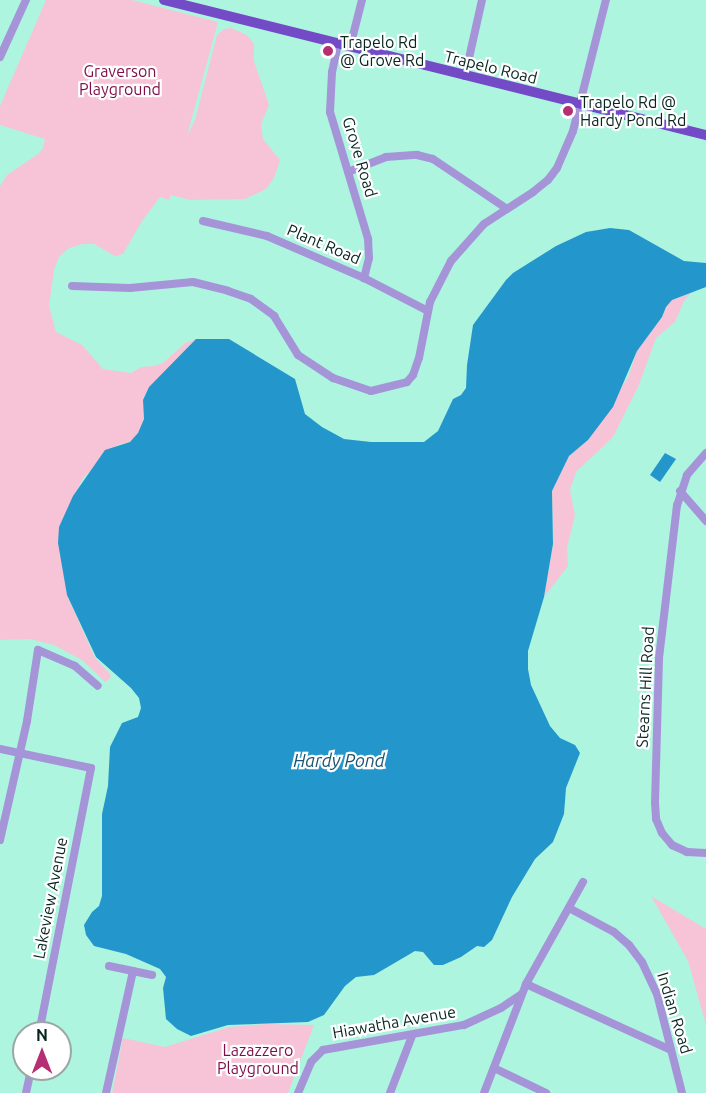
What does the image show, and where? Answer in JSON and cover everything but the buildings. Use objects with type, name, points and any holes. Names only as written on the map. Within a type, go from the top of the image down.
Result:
[{"type":"main road","name":"Trapelo Road","points":[[164,0],[706,135]]},
{"type":"street","points":[[0,57],[26,0]]},
{"type":"street","points":[[350,47],[362,0]]},
{"type":"street","points":[[465,76],[482,0]]},
{"type":"street","points":[[72,286],[130,288],[193,282],[243,296],[274,316],[298,355],[314,367],[351,387],[371,391],[397,387],[407,382],[413,375],[419,358],[428,311],[437,284],[456,255],[484,224],[548,180],[557,168],[580,105],[606,0]]},
{"type":"street","name":"Grove Road","points":[[338,44],[332,72],[330,112],[368,239],[369,258],[364,278]]},
{"type":"street","points":[[348,172],[402,154],[417,155],[433,159],[507,209]]},
{"type":"street","name":"Plant Road","points":[[203,221],[267,236],[364,278],[428,311]]},
{"type":"street","name":"Stearns Hill Road","points":[[706,453],[687,475],[680,491],[659,659],[656,819],[662,833],[672,845],[687,852],[706,853]]},
{"type":"street","points":[[680,491],[706,521]]},
{"type":"street","points":[[0,840],[38,650],[75,666],[98,686]]},
{"type":"street","points":[[0,749],[19,753]]},
{"type":"street","name":"Lakeview Avenue","points":[[19,753],[91,768],[41,1021]]},
{"type":"street","points":[[484,1093],[526,984],[583,882]]},
{"type":"street","name":"Indian Road","points":[[569,908],[614,932],[629,945],[642,962],[657,994],[682,1093]]},
{"type":"street","points":[[109,966],[152,975]]},
{"type":"street","points":[[106,1093],[133,971]]},
{"type":"street","points":[[526,984],[671,1050]]},
{"type":"street","name":"Hiawatha Avenue","points":[[298,1093],[317,1053],[386,1037],[412,1036],[464,1025],[501,1008],[522,994]]},
{"type":"street","points":[[390,1093],[412,1036]]},
{"type":"street","points":[[494,1068],[546,1093]]},
{"type":"green space","name":"Graverson Playground","points":[[46,0],[132,0],[218,22],[187,136],[195,120],[217,35],[224,29],[231,28],[247,35],[254,44],[254,61],[269,105],[261,124],[263,139],[280,160],[274,178],[266,189],[245,199],[190,200],[171,195],[169,200],[160,197],[142,221],[123,254],[115,256],[94,244],[83,244],[69,248],[59,257],[54,270],[49,306],[56,332],[82,345],[103,369],[131,373],[141,367],[154,366],[163,363],[185,343],[196,339],[149,387],[143,399],[144,419],[138,433],[130,442],[117,445],[83,478],[59,527],[67,595],[95,658],[110,674],[111,677],[105,682],[82,660],[54,645],[30,639],[0,640],[0,186],[7,175],[38,154],[43,148],[45,139],[0,125],[0,106]]},
{"type":"green space","points":[[691,293],[684,301],[675,322],[656,338],[638,387],[613,437],[576,472],[570,490],[575,515],[567,548],[568,566],[544,597],[553,544],[552,491],[563,468],[569,456],[588,440],[628,377],[637,351],[662,317],[666,307],[672,300]]},
{"type":"green space","points":[[651,896],[706,929],[706,1025],[688,961]]},
{"type":"green space","name":"Lazazzero Playground","points":[[266,1024],[314,1025],[288,1093],[112,1093],[123,1038],[165,1047],[229,1027]]},
{"type":"water","name":"Hardy Pond","points":[[610,228],[629,230],[684,261],[706,263],[706,287],[672,300],[666,307],[662,317],[637,351],[613,407],[588,440],[569,456],[552,491],[553,544],[544,597],[528,651],[528,669],[531,685],[550,726],[560,738],[575,745],[580,753],[566,788],[564,814],[553,842],[535,859],[512,897],[492,940],[484,947],[477,946],[443,965],[434,965],[423,952],[415,951],[374,975],[356,977],[345,986],[324,1015],[308,1022],[228,1025],[191,1036],[177,1029],[166,1019],[163,988],[166,977],[160,969],[126,954],[94,946],[86,935],[84,925],[99,906],[102,896],[102,814],[108,786],[110,747],[122,723],[138,717],[141,708],[139,698],[131,688],[96,657],[67,595],[58,543],[59,527],[73,496],[105,450],[130,442],[138,433],[144,419],[143,400],[149,387],[196,339],[229,339],[295,379],[305,414],[344,439],[371,442],[424,442],[438,431],[453,399],[461,395],[466,388],[473,325],[506,280],[513,273],[556,246],[586,232]]},
{"type":"water","points":[[665,453],[676,459],[660,482],[650,475]]},
{"type":"place","name":"Trapelo Rd @ Grove Rd","points":[[328,51]]},
{"type":"place","name":"Trapelo Rd @ Hardy Pond Rd","points":[[568,111]]}]
